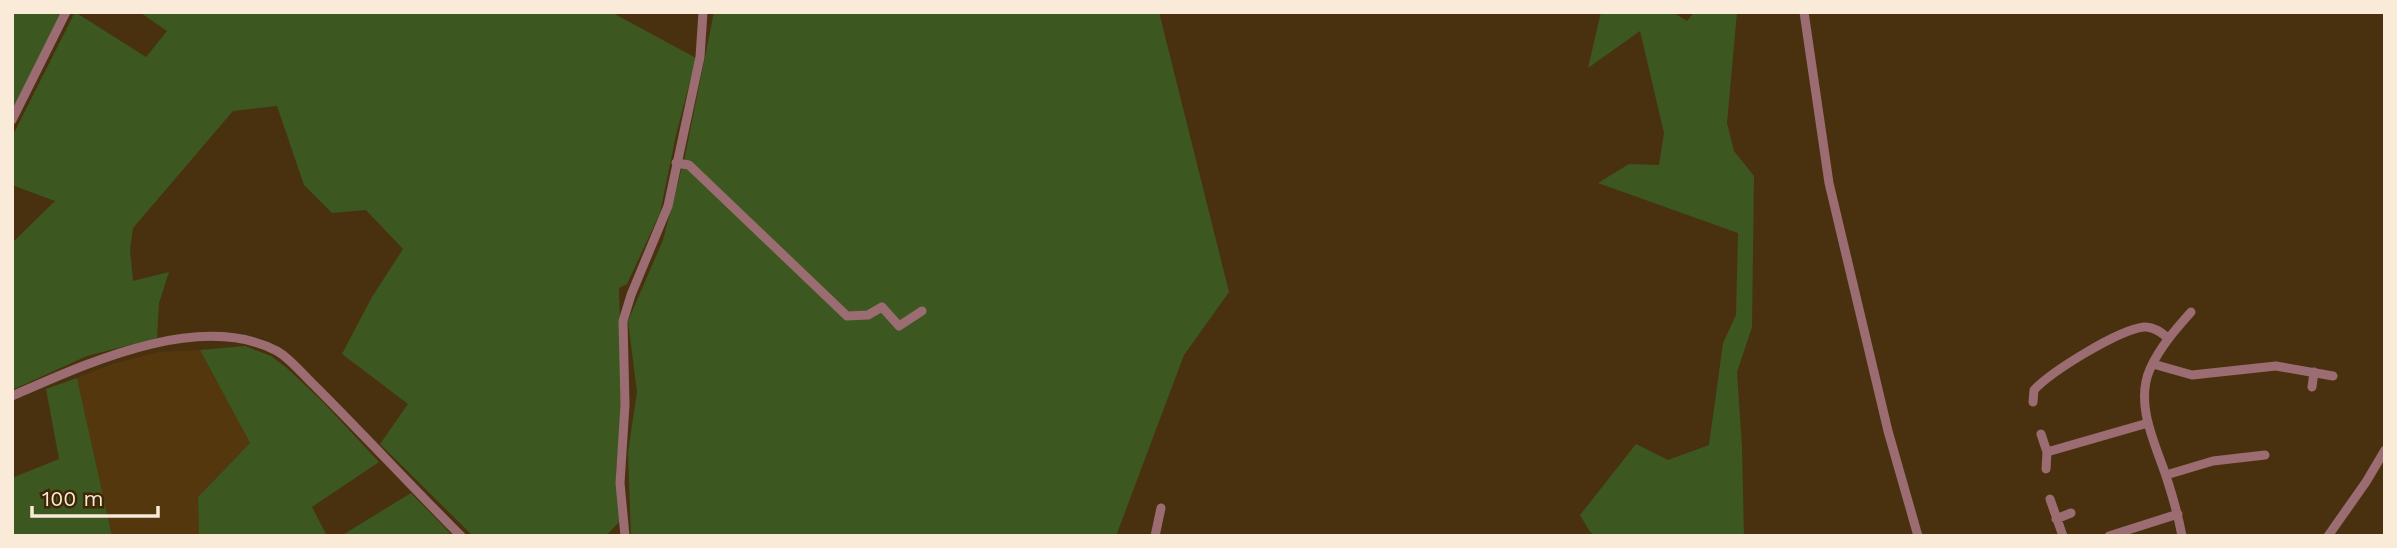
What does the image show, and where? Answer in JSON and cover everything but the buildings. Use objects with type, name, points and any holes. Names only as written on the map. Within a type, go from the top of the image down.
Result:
[{"type":"street","points":[[12,120],[66,12]]},
{"type":"street","points":[[625,536],[620,483],[625,405],[623,321],[668,206],[700,57],[703,12]]},
{"type":"street","points":[[1804,12],[1829,183],[1888,431],[1918,536]]},
{"type":"street","points":[[676,163],[689,165],[847,316],[868,314],[882,307],[899,326],[922,311]]},
{"type":"street","points":[[2182,536],[2178,514],[2148,423],[2144,401],[2149,371],[2168,338],[2191,312]]},
{"type":"street","points":[[2033,402],[2034,390],[2046,376],[2131,331],[2146,326],[2158,330],[2168,338]]},
{"type":"street","points":[[12,396],[84,366],[168,341],[226,337],[259,343],[280,352],[461,536]]},
{"type":"street","points":[[2153,364],[2192,375],[2276,366],[2333,376]]},
{"type":"street","points":[[2312,387],[2314,372]]},
{"type":"street","points":[[2047,452],[2148,423]]},
{"type":"street","points":[[2040,434],[2047,452],[2046,469]]},
{"type":"street","points":[[2328,536],[2385,450]]},
{"type":"street","points":[[2166,475],[2213,461],[2265,454]]},
{"type":"street","points":[[2050,499],[2063,536]]},
{"type":"street","points":[[1155,536],[1161,508]]},
{"type":"street","points":[[2056,519],[2071,513]]},
{"type":"street","points":[[2109,536],[2178,514]]},
{"type":"shaded area","points":[[200,350],[250,443],[198,497],[199,535],[112,536],[77,378],[112,364],[158,352]]},
{"type":"green space","points":[[12,12],[62,12],[12,112]]},
{"type":"green space","points":[[75,12],[146,57],[167,31],[141,13],[144,12],[611,12],[696,58],[660,213],[627,284],[619,288],[622,401],[616,473],[620,521],[606,536],[473,536],[380,444],[408,404],[342,354],[372,297],[403,249],[366,210],[332,213],[304,185],[277,106],[233,111],[133,228],[130,250],[133,281],[169,272],[159,303],[157,338],[87,356],[12,390],[12,243],[55,201],[12,185],[12,137]]},
{"type":"green space","points":[[714,12],[1159,12],[1229,292],[1184,355],[1116,536],[631,536],[628,452],[637,392],[628,321],[663,240],[685,156]]},
{"type":"green space","points":[[1601,12],[1673,12],[1687,21],[1694,12],[1737,12],[1727,123],[1734,151],[1754,176],[1752,327],[1737,372],[1744,536],[1596,536],[1590,532],[1580,515],[1636,444],[1668,460],[1709,445],[1723,343],[1736,315],[1738,233],[1598,183],[1629,164],[1659,165],[1664,133],[1640,31],[1588,68]]},
{"type":"green space","points":[[245,346],[271,356],[288,369],[379,462],[312,507],[327,536],[197,536],[198,497],[250,443],[200,350]]},
{"type":"green space","points":[[77,378],[112,536],[12,536],[12,478],[59,459],[46,389]]},
{"type":"green space","points":[[411,493],[453,536],[341,536]]}]
